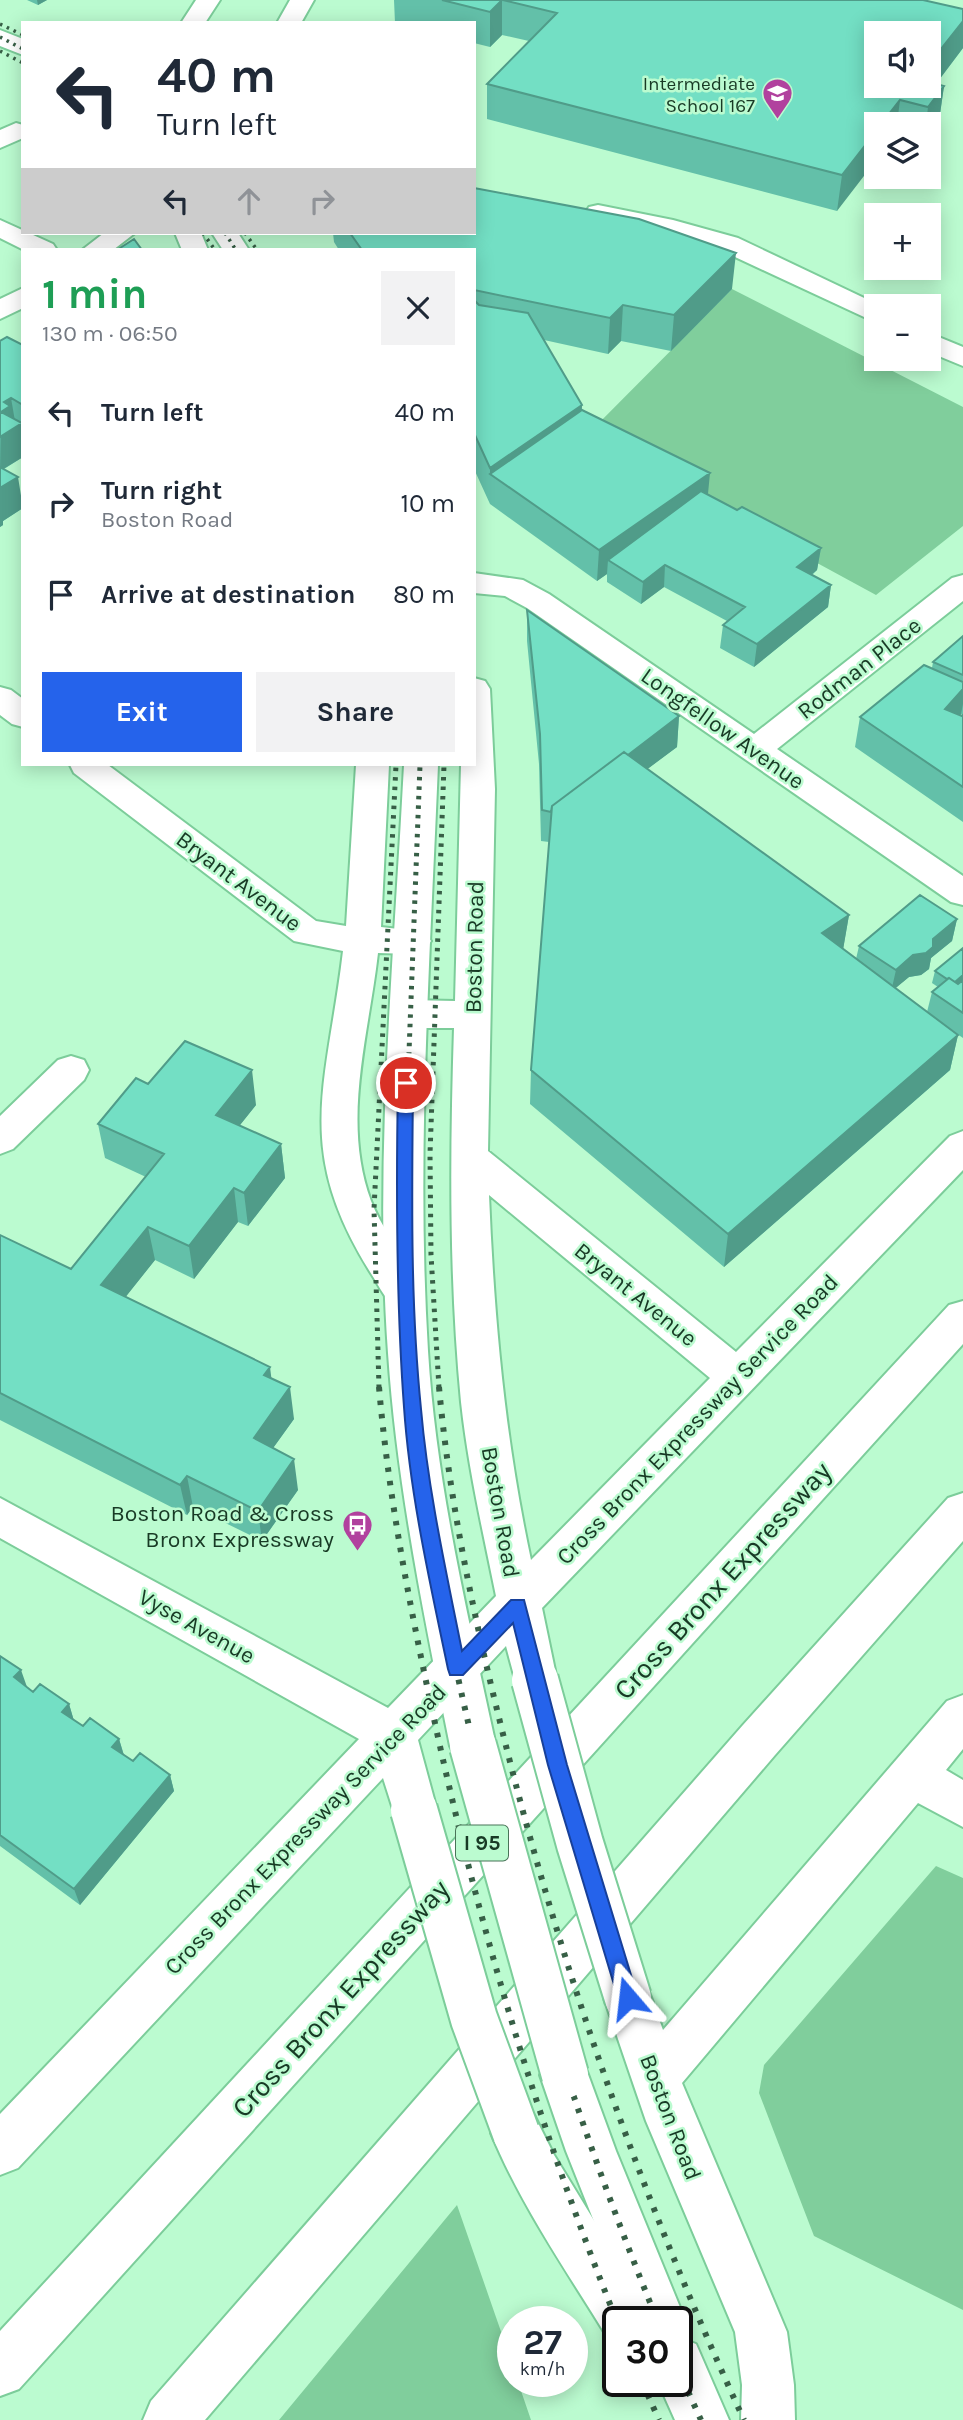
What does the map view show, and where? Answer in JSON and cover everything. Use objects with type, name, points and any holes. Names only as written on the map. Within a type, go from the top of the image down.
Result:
[{"type":"main road","points":[[194,21],[208,0]]},
{"type":"main road","points":[[290,21],[302,0]]},
{"type":"main road","points":[[0,37],[21,47]]},
{"type":"main road","points":[[577,209],[673,228],[729,244],[864,309]]},
{"type":"main road","points":[[0,228],[40,248]]},
{"type":"main road","points":[[98,248],[119,235]]},
{"type":"main road","points":[[0,311],[21,297]]},
{"type":"main road","points":[[941,347],[963,358]]},
{"type":"main road","name":"Longfellow Avenue","points":[[476,583],[512,587],[538,601],[963,893]]},
{"type":"main road","name":"Rodman Place","points":[[755,750],[963,585]]},
{"type":"main road","points":[[0,698],[21,714]]},
{"type":"main road","name":"Boston Road","points":[[476,739],[478,789],[469,1157],[472,1265],[482,1402],[496,1495],[535,1680],[580,1844],[628,1998],[655,2077],[713,2224],[761,2332],[768,2385],[768,2420]]},
{"type":"main road","name":"Bryant Avenue","points":[[87,766],[295,926],[315,936],[413,941]]},
{"type":"main road","points":[[373,766],[362,939],[341,1064],[338,1134],[341,1161],[355,1211],[405,1293]]},
{"type":"main road","points":[[421,766],[404,1167],[405,1293],[411,1395],[420,1471],[457,1669],[503,1862],[565,2075],[591,2151],[654,2306]]},
{"type":"main road","points":[[409,1014],[472,1015]]},
{"type":"main road","points":[[0,1139],[71,1070]]},
{"type":"main road","name":"Cross Bronx Expressway Service Road","points":[[0,2150],[457,1669],[963,1146]]},
{"type":"main road","name":"Bryant Avenue","points":[[469,1157],[738,1377]]},
{"type":"main road","name":"Cross Bronx Expressway","points":[[0,2370],[963,1317]]},
{"type":"main road","points":[[170,2420],[759,1740],[963,1511]]},
{"type":"main road","name":"Vyse Avenue","points":[[0,1517],[394,1735]]},
{"type":"main road","points":[[655,2077],[963,1716]]},
{"type":"main road","points":[[394,1735],[474,2019],[516,2133],[536,2173],[617,2306]]},
{"type":"main road","points":[[912,1774],[963,1805]]},
{"type":"main road","points":[[676,2397],[693,2420]]},
{"type":"main road","points":[[692,2397],[702,2420]]},
{"type":"green space","points":[[732,289],[864,356],[864,371],[893,371],[963,407],[963,526],[876,595],[716,508],[581,441]]},
{"type":"green space","points":[[936,1866],[963,1878],[963,2310],[814,2236],[759,2093],[764,2065]]},
{"type":"green space","points":[[457,2205],[497,2320],[497,2397],[523,2397],[531,2420],[279,2420]]},
{"type":"building","points":[[442,0],[502,0],[490,12]]},
{"type":"building","points":[[503,0],[923,0],[963,9],[963,21],[941,49],[941,21],[864,21],[864,98],[935,98],[928,107],[900,100],[890,112],[864,112],[864,147],[842,175],[487,84],[557,13]]},
{"type":"building","points":[[476,188],[639,219],[736,253],[674,315],[623,305],[610,318],[476,290],[476,248],[361,248],[351,235],[476,235]]},
{"type":"building","points":[[134,239],[141,248],[120,248]]},
{"type":"building","points":[[476,302],[479,305],[528,313],[582,405],[490,468],[476,437]]},
{"type":"building","points":[[7,337],[21,344],[21,404],[11,398],[4,402],[10,406],[1,412],[21,424],[0,437],[0,341]]},
{"type":"building","points":[[582,410],[710,473],[599,550],[490,474]]},
{"type":"building","points":[[0,467],[18,477],[0,488]]},
{"type":"building","points":[[701,491],[737,510],[742,507],[821,548],[797,567],[831,585],[757,644],[723,625],[745,607],[665,565],[643,582],[608,560]]},
{"type":"building","points":[[527,610],[679,716],[628,755],[624,752],[552,806],[551,812],[542,810],[540,734]]},
{"type":"building","points":[[963,636],[963,675],[933,662]]},
{"type":"building","points":[[924,665],[963,682],[963,689],[945,709],[963,715],[963,787],[860,717]]},
{"type":"building","points":[[624,752],[849,915],[822,933],[958,1035],[728,1234],[531,1070],[552,806]]},
{"type":"building","points":[[920,895],[957,919],[933,939],[933,947],[926,953],[913,955],[896,970],[859,946]]},
{"type":"building","points":[[963,948],[963,975],[955,982],[935,971]]},
{"type":"building","points":[[949,978],[958,984],[963,980],[963,1013],[932,992]]},
{"type":"building","points":[[185,1041],[252,1070],[216,1115],[281,1144],[244,1193],[234,1188],[189,1246],[148,1227],[101,1285],[270,1367],[264,1375],[290,1387],[254,1438],[294,1459],[258,1511],[187,1476],[180,1485],[0,1393],[0,1235],[71,1269],[164,1154],[98,1124],[136,1078],[148,1084]]},
{"type":"building","points":[[0,1656],[21,1670],[14,1677],[33,1692],[40,1684],[69,1704],[62,1712],[83,1726],[90,1718],[119,1739],[112,1747],[133,1761],[140,1753],[170,1775],[74,1889],[0,1835]]},
{"type":"railway","points":[[0,24],[21,34]]},
{"type":"railway","points":[[0,37],[21,48]]},
{"type":"railway","points":[[0,51],[21,62]]},
{"type":"railway","points":[[204,235],[214,248]]},
{"type":"railway","points":[[226,235],[235,248]]},
{"type":"railway","points":[[246,235],[256,248]]},
{"type":"railway","points":[[379,1388],[374,1209],[396,766]]},
{"type":"railway","points":[[410,1388],[403,1209],[420,766]]},
{"type":"railway","points":[[439,1388],[431,1255],[430,1154],[444,766]]},
{"type":"railway","points":[[379,1387],[393,1505],[407,1583],[430,1700],[467,1859],[534,2094],[611,2306]]},
{"type":"railway","points":[[409,1387],[418,1466],[438,1583],[502,1859],[572,2093],[652,2306]]},
{"type":"railway","points":[[439,1387],[457,1524],[475,1615],[507,1750],[554,1922],[640,2174],[707,2338],[744,2420]]},
{"type":"railway","points":[[649,2397],[659,2420]]},
{"type":"railway","points":[[691,2397],[701,2420]]},
{"type":"place","name":"Intermediate School 167","points":[[778,121]]},
{"type":"place","name":"Boston Road & Cross Bronx Expressway","points":[[357,1553]]},
{"type":"route","points":[[406,1083],[403,1230],[412,1409],[431,1545],[457,1669],[518,1606],[557,1765],[628,1998]]}]
